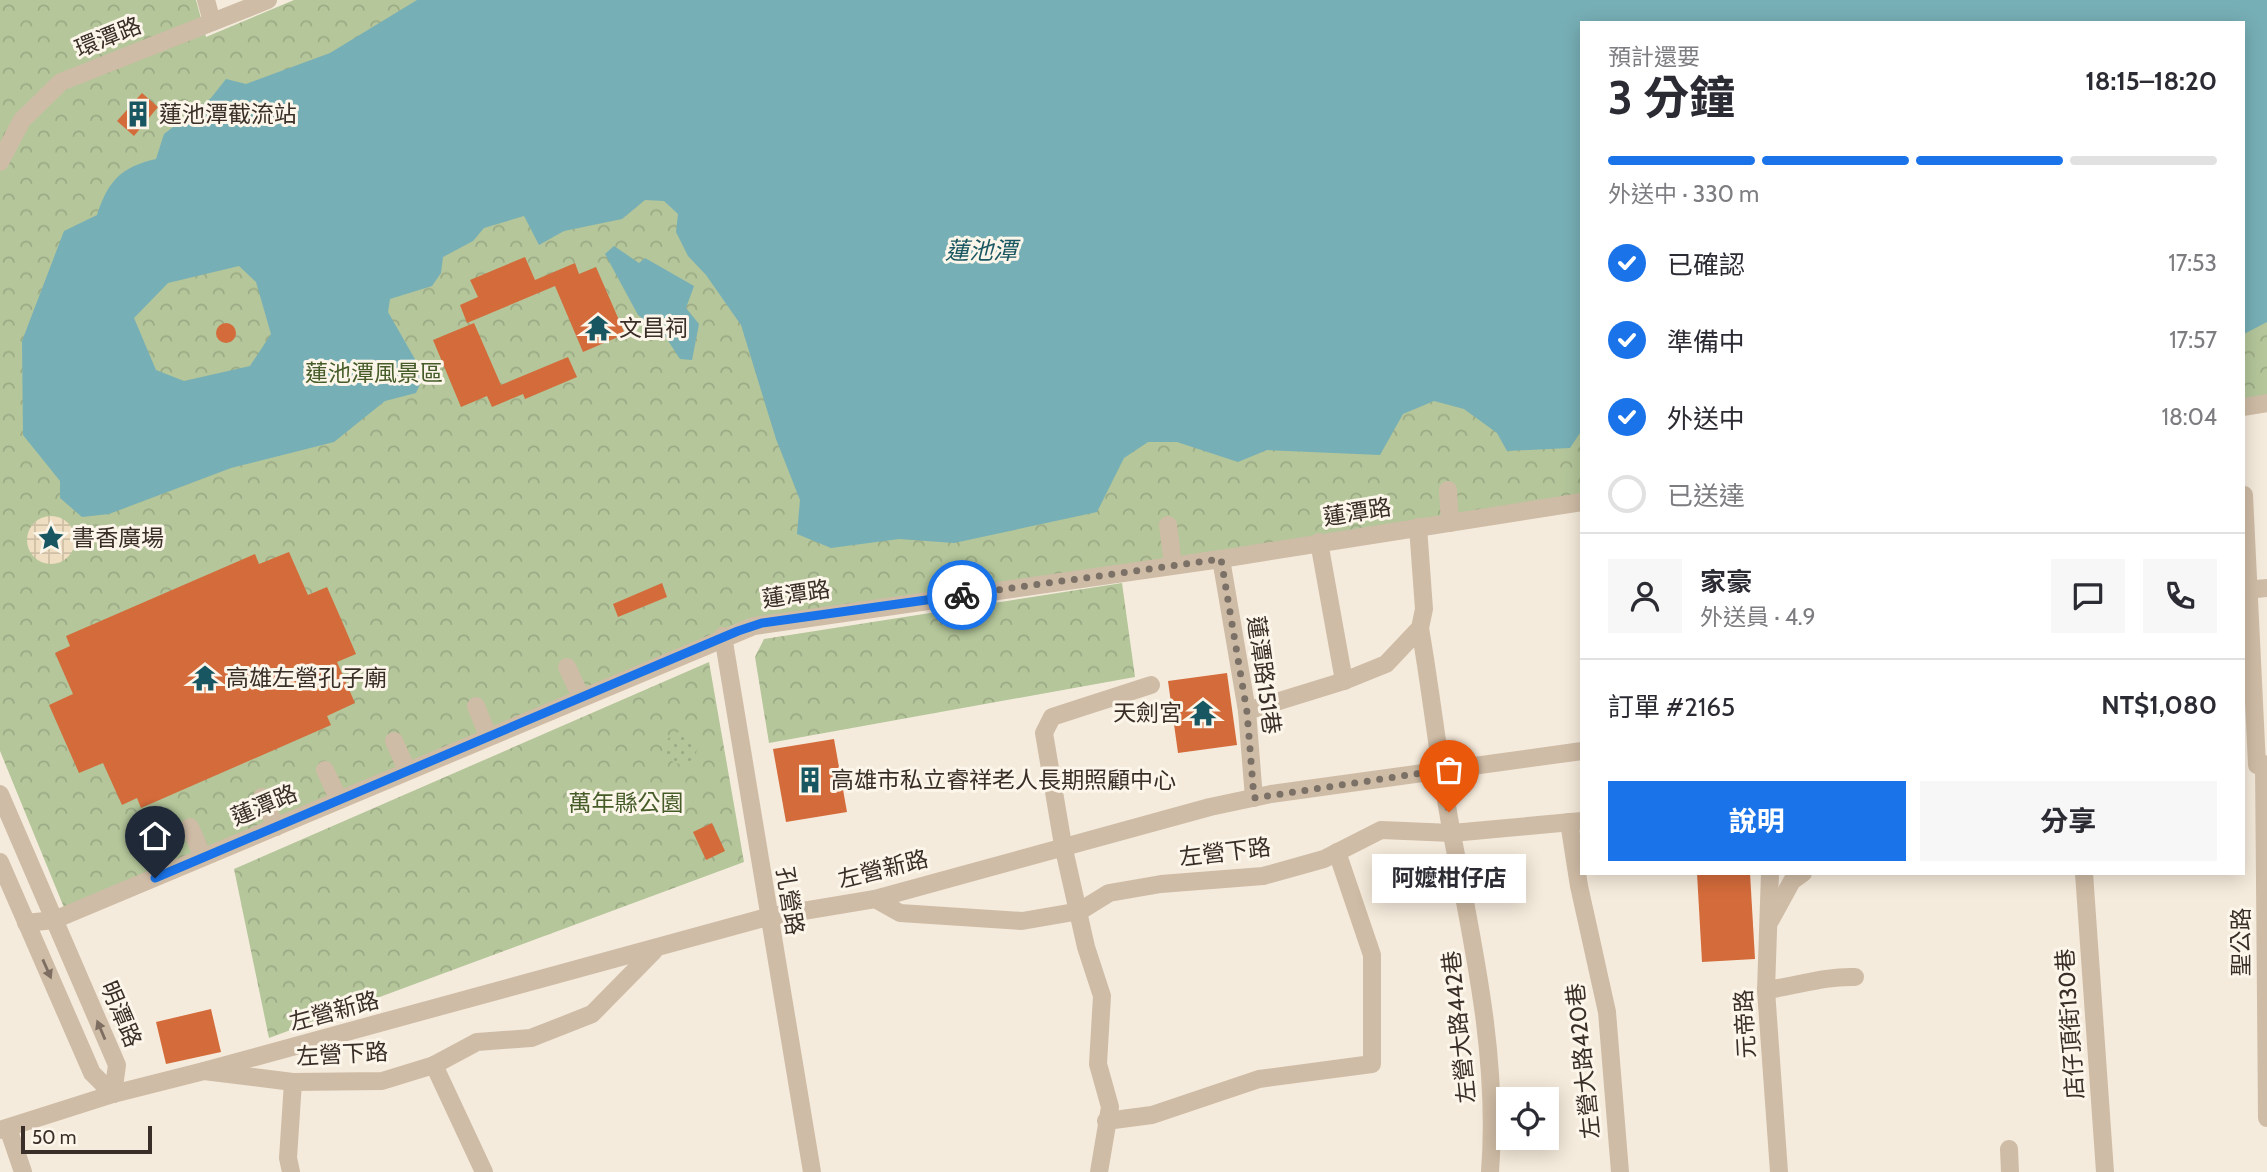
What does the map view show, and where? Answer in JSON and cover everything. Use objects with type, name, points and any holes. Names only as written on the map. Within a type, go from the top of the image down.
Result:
[{"type":"street","points":[[206,0],[212,22]]},
{"type":"street","name":"環潭路","points":[[0,162],[22,120],[61,82],[268,0]]},
{"type":"street","points":[[2245,407],[2267,403]]},
{"type":"street","points":[[1448,490],[1450,523]]},
{"type":"street","name":"蓮潭路","points":[[26,923],[54,920],[723,636],[762,623],[1221,559],[1580,502]]},
{"type":"street","points":[[1168,525],[1173,565]]},
{"type":"street","name":"左營大路442巷","points":[[1418,527],[1424,609],[1420,628],[1452,833],[1474,940],[1493,1084],[1490,1172]]},
{"type":"street","points":[[1319,542],[1344,681]]},
{"type":"street","name":"聖公路","points":[[2245,542],[2258,765],[2267,1118]]},
{"type":"street","name":"蓮潭路151巷","points":[[1221,559],[1247,712],[1254,798]]},
{"type":"street","points":[[2246,590],[2267,588]]},
{"type":"street","points":[[1247,712],[1344,681],[1385,664],[1420,628]]},
{"type":"street","name":"孔營路","points":[[723,636],[731,667],[767,917],[812,1172]]},
{"type":"street","points":[[567,667],[581,697]]},
{"type":"street","points":[[1098,1172],[1110,1107],[1098,1064],[1102,996],[1086,947],[1063,845],[1044,733],[1052,717],[1152,685]]},
{"type":"street","points":[[475,706],[488,736]]},
{"type":"street","points":[[394,741],[407,770]]},
{"type":"street","name":"左營新路","points":[[204,1071],[767,917],[875,899],[1063,845],[1254,798],[1580,751]]},
{"type":"street","points":[[325,770],[339,800]]},
{"type":"street","name":"明潭路","points":[[0,794],[117,1065],[113,1094]]},
{"type":"street","points":[[262,797],[276,827]]},
{"type":"street","name":"左營下路","points":[[875,899],[900,913],[1022,921],[1080,911],[1109,893],[1160,884],[1264,876],[1338,852],[1381,831],[1452,833],[1575,822]]},
{"type":"street","name":"左營大路420巷","points":[[1575,822],[1579,886],[1607,1012],[1620,1172]]},
{"type":"street","points":[[190,827],[203,857]]},
{"type":"street","points":[[1106,1121],[1152,1115],[1259,1079],[1372,1064],[1372,955],[1338,852]]},
{"type":"street","points":[[0,862],[92,1073],[113,1094]]},
{"type":"street","name":"元帝路","points":[[1770,875],[1766,990],[1779,1172]]},
{"type":"street","points":[[1769,924],[1792,881],[1800,875]]},
{"type":"street","name":"店仔頂街130巷","points":[[2084,875],[2105,1172]]},
{"type":"street","name":"左營下路","points":[[4,1129],[113,1094],[204,1071],[293,1082],[382,1081],[434,1065],[477,1042],[531,1038],[592,1014],[656,949]]},
{"type":"street","points":[[1766,990],[1800,985],[1822,978],[1855,977]]},
{"type":"street","points":[[434,1065],[484,1172]]},
{"type":"street","points":[[291,1172],[288,1158],[293,1082]]},
{"type":"street","points":[[4,1129],[23,1172]]},
{"type":"street","points":[[2008,1149],[2010,1172]]},
{"type":"green space","name":"蓮池潭風景區","points":[[0,0],[196,0],[206,37],[294,0],[2267,0],[2267,396],[2245,400],[2245,21],[1580,21],[1580,498],[748,619],[65,910],[0,751]]},
{"type":"green space","points":[[1122,583],[1135,677],[769,743],[755,657],[764,639]]},
{"type":"green space","name":"萬年縣公園","points":[[709,662],[744,862],[269,1038],[234,869]]},
{"type":"green space","points":[[681,732],[693,736],[697,748],[693,760],[681,764],[669,760],[665,748],[669,736]]},
{"type":"shaded area","name":"書香廣場","points":[[51,516],[68,523],[75,540],[68,557],[51,564],[34,557],[27,540],[34,523]]},
{"type":"water","name":"蓮池潭","points":[[417,0],[2267,0],[2267,322],[2245,333],[2245,21],[1580,21],[1580,433],[1570,448],[1507,451],[1497,433],[1464,409],[1434,401],[1403,414],[1380,455],[1267,450],[1238,462],[1177,442],[1148,442],[1124,458],[1097,512],[954,543],[899,539],[831,548],[797,534],[800,500],[776,439],[741,325],[706,275],[688,256],[676,232],[678,214],[664,201],[645,200],[622,219],[564,231],[539,245],[524,216],[484,228],[473,241],[443,257],[441,273],[432,286],[390,299],[388,312],[424,375],[416,393],[385,401],[334,442],[231,468],[109,514],[82,517],[60,498],[60,481],[23,435],[22,341],[64,231],[97,215],[111,184],[134,166],[156,159],[164,134],[211,98],[226,79],[246,84],[330,53]],"holes":[[[239,266],[256,282],[271,334],[250,366],[184,381],[156,370],[134,318],[168,283]]]},
{"type":"water","points":[[614,246],[639,263],[645,258],[694,286],[686,308],[699,324],[692,360],[680,359],[665,336],[638,315],[605,254]]},
{"type":"building","name":"蓮池潭截流站","points":[[142,93],[158,107],[134,136],[117,121]]},
{"type":"building","points":[[525,257],[535,280],[575,263],[579,274],[596,267],[625,334],[583,352],[555,286],[467,323],[460,305],[478,297],[470,280]]},
{"type":"building","points":[[222,323],[230,323],[236,333],[230,343],[222,343],[216,337],[216,329]]},
{"type":"building","points":[[474,323],[501,385],[568,357],[577,377],[525,399],[523,394],[492,407],[487,396],[461,407],[433,340]]},
{"type":"building","name":"高雄左營孔子廟","points":[[289,552],[308,595],[327,587],[341,619],[356,654],[337,662],[355,703],[327,716],[331,725],[141,808],[137,798],[122,805],[103,763],[79,773],[49,705],[73,694],[55,653],[70,646],[66,636],[255,554],[259,564]]},
{"type":"building","points":[[662,583],[667,597],[618,617],[613,604]]},
{"type":"building","name":"天劍宮","points":[[1227,673],[1237,745],[1178,753],[1168,681]]},
{"type":"building","name":"高雄市私立睿祥老人長期照顧中心","points":[[834,739],[847,812],[786,822],[773,749]]},
{"type":"building","points":[[712,823],[725,851],[706,860],[693,832]]},
{"type":"building","points":[[1697,875],[1750,875],[1755,959],[1702,962]]},
{"type":"building","points":[[211,1009],[221,1052],[166,1064],[156,1022]]},
{"type":"way so far","points":[[962,595],[1221,559],[1247,712],[1254,798],[1442,770],[1449,812]]},
{"type":"place","name":"蓮池潭截流站","points":[[138,114]]},
{"type":"place","name":"文昌祠","points":[[598,328]]},
{"type":"place","name":"書香廣場","points":[[51,538]]},
{"type":"place","name":"高雄左營孔子廟","points":[[205,678]]},
{"type":"place","name":"天劍宮","points":[[1203,713]]},
{"type":"place","name":"高雄市私立睿祥老人長期照顧中心","points":[[810,780]]},
{"type":"place","name":"阿嬤柑仔店","points":[[1449,812]]},
{"type":"route","points":[[155,878],[723,636],[762,623],[962,595]]}]
